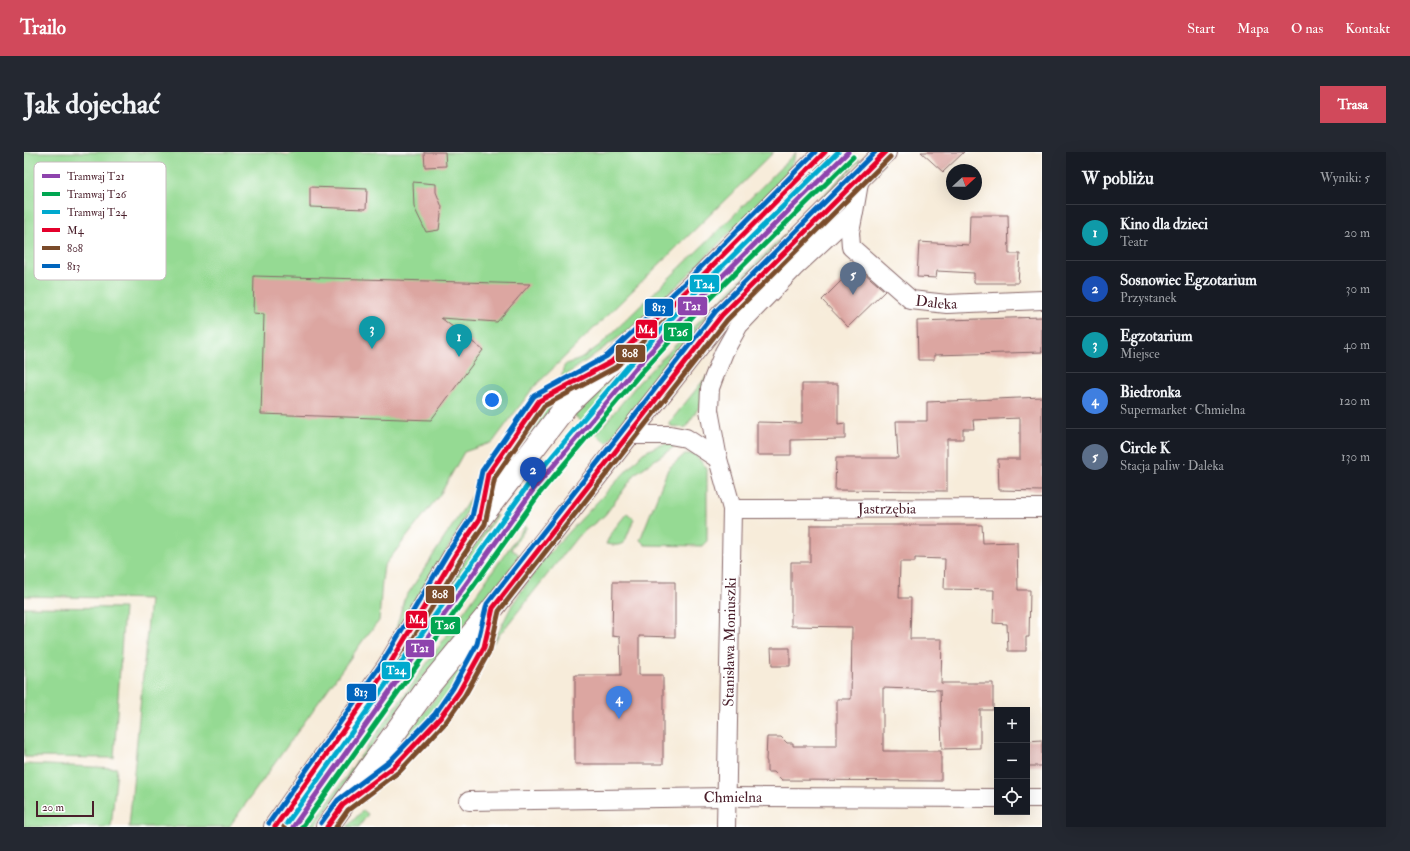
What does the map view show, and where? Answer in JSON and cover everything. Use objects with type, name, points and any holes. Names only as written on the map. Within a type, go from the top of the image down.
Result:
[{"type":"main road","points":[[327,827],[428,687],[493,608],[722,315],[885,152]]},
{"type":"main road","points":[[275,827],[388,667],[455,555],[479,520],[567,404],[696,282],[815,157]]},
{"type":"street","points":[[854,212],[860,177]]},
{"type":"street","name":"Daleka","points":[[854,212],[850,232],[851,247],[911,300],[947,304],[1042,300]]},
{"type":"street","name":"Stanisława Moniuszki","points":[[726,827],[732,509],[718,459],[709,410],[710,388],[724,352],[739,325],[794,268],[854,212]]},
{"type":"street","points":[[627,435],[670,435],[686,438],[718,459]]},
{"type":"street","name":"Jastrzębia","points":[[732,509],[1042,508]]},
{"type":"street","name":"Chmielna","points":[[468,801],[726,797],[994,798]]},
{"type":"street","points":[[1030,798],[1042,798]]},
{"type":"green space","points":[[24,152],[273,152],[287,155],[298,152],[774,152],[533,388],[493,442],[464,452],[441,493],[384,566],[379,621],[364,639],[229,827],[129,827],[150,599],[24,596]]},
{"type":"green space","points":[[796,152],[793,162],[782,180],[681,282],[633,327],[562,378],[562,372],[565,365],[582,358],[600,345],[727,222]]},
{"type":"green space","points":[[840,152],[844,152],[678,319],[584,424],[573,414],[684,310]]},
{"type":"green space","points":[[860,158],[860,160],[697,327],[607,443],[596,434],[640,381]]},
{"type":"green space","points":[[707,376],[702,403],[685,428],[671,426],[669,423]]},
{"type":"green space","points":[[556,398],[557,400],[497,479],[493,478],[496,470],[541,408]]},
{"type":"green space","points":[[670,443],[678,444],[636,473],[605,515],[578,536],[493,643],[512,605],[543,560],[643,453],[657,446]]},
{"type":"green space","points":[[685,454],[695,454],[707,469],[707,541],[702,546],[645,545],[640,540],[668,469]]},
{"type":"green space","points":[[473,494],[459,530],[399,628],[396,629],[404,600]]},
{"type":"green space","points":[[627,513],[634,519],[625,541],[619,545],[606,544],[611,533]]},
{"type":"green space","points":[[495,515],[497,516],[481,540],[489,546],[505,523],[507,525],[291,827],[288,827],[394,678],[454,576]]},
{"type":"green space","points":[[525,526],[527,527],[511,549],[521,556],[410,693],[314,827],[310,827]]},
{"type":"green space","points":[[24,607],[124,608],[114,758],[24,757]]},
{"type":"green space","points":[[473,650],[476,652],[466,671],[421,731],[392,761],[389,757]]},
{"type":"green space","points":[[24,764],[117,768],[111,827],[24,827]]},
{"type":"green space","points":[[363,810],[368,814],[359,827],[347,827]]},
{"type":"building","points":[[424,152],[445,152],[446,166],[425,167]]},
{"type":"building","points":[[921,152],[964,152],[951,164],[946,164],[946,169],[943,172]]},
{"type":"building","points":[[413,182],[436,184],[436,192],[442,207],[439,230],[426,232],[414,207]]},
{"type":"building","points":[[310,187],[367,189],[366,209],[310,207]]},
{"type":"building","points":[[970,215],[1008,215],[1009,254],[1020,254],[1018,283],[974,283],[974,273],[937,271],[936,278],[917,277],[919,242],[969,245]]},
{"type":"building","points":[[856,266],[885,291],[848,327],[822,300]]},
{"type":"building","points":[[254,276],[530,284],[497,322],[441,318],[483,350],[431,420],[261,414],[264,314],[253,313]]},
{"type":"building","points":[[1042,317],[1042,352],[934,355],[934,360],[918,360],[917,321]]},
{"type":"building","points":[[802,384],[838,384],[838,424],[845,423],[845,439],[791,440],[791,455],[757,455],[757,422],[802,423]]},
{"type":"building","points":[[1042,397],[1042,491],[999,490],[998,459],[1020,459],[1020,418],[973,420],[974,429],[963,429],[963,439],[947,439],[947,491],[835,490],[836,458],[898,458],[896,421],[927,421],[927,402]]},
{"type":"building","points":[[810,525],[982,525],[983,543],[1017,542],[1018,590],[1030,590],[1029,637],[1026,637],[1026,651],[1008,651],[1007,624],[993,623],[994,590],[944,589],[945,559],[915,558],[915,562],[900,562],[899,598],[911,598],[910,639],[942,639],[941,683],[993,683],[993,710],[980,710],[980,748],[942,749],[940,690],[883,688],[883,751],[941,751],[941,781],[782,780],[774,772],[767,772],[767,737],[781,737],[787,743],[793,743],[793,746],[837,746],[837,699],[851,699],[852,627],[791,626],[791,562],[810,562]]},
{"type":"building","points":[[613,582],[675,582],[675,637],[639,636],[639,675],[663,675],[663,764],[575,764],[575,675],[621,675],[620,637],[612,636]]},
{"type":"building","points":[[771,648],[790,648],[790,666],[772,666]]},
{"type":"building","points":[[1042,740],[1042,766],[1030,766],[1030,741]]},
{"type":"tram line","name":"T24","points":[[287,823],[528,485],[630,364],[691,297],[838,152]]},
{"type":"tram line","name":"T21","points":[[293,827],[533,490],[635,369],[696,302],[848,152]]},
{"type":"tram line","name":"T26","points":[[302,827],[539,494],[640,374],[701,307],[853,157]]},
{"type":"transit line","name":"813","points":[[269,823],[382,663],[449,551],[472,517],[482,471],[534,396],[607,356],[691,277],[815,152]]},
{"type":"transit line","name":"M4","points":[[275,827],[388,667],[455,555],[479,520],[488,474],[539,401],[611,362],[696,282],[825,152]]},
{"type":"transit line","name":"813","points":[[321,823],[338,800],[390,761],[435,714],[453,688],[477,644],[487,604],[716,311],[875,152]]},
{"type":"transit line","name":"M4","points":[[327,827],[343,805],[395,766],[440,718],[459,692],[484,647],[493,608],[722,315],[885,152]]},
{"type":"transit line","name":"808","points":[[284,827],[394,671],[461,559],[485,524],[495,477],[544,406],[616,367],[701,287],[830,157]]},
{"type":"transit line","name":"808","points":[[336,827],[348,810],[400,771],[446,722],[465,695],[490,650],[499,611],[727,320],[890,157]]},
{"type":"place","name":"Circle K","points":[[853,295]]},
{"type":"place","name":"Egzotarium","points":[[372,349]]},
{"type":"place","name":"Kino dla dzieci","points":[[459,357]]},
{"type":"place","name":"Sosnowiec Egzotarium","points":[[533,490]]},
{"type":"place","name":"Biedronka","points":[[619,719]]}]
